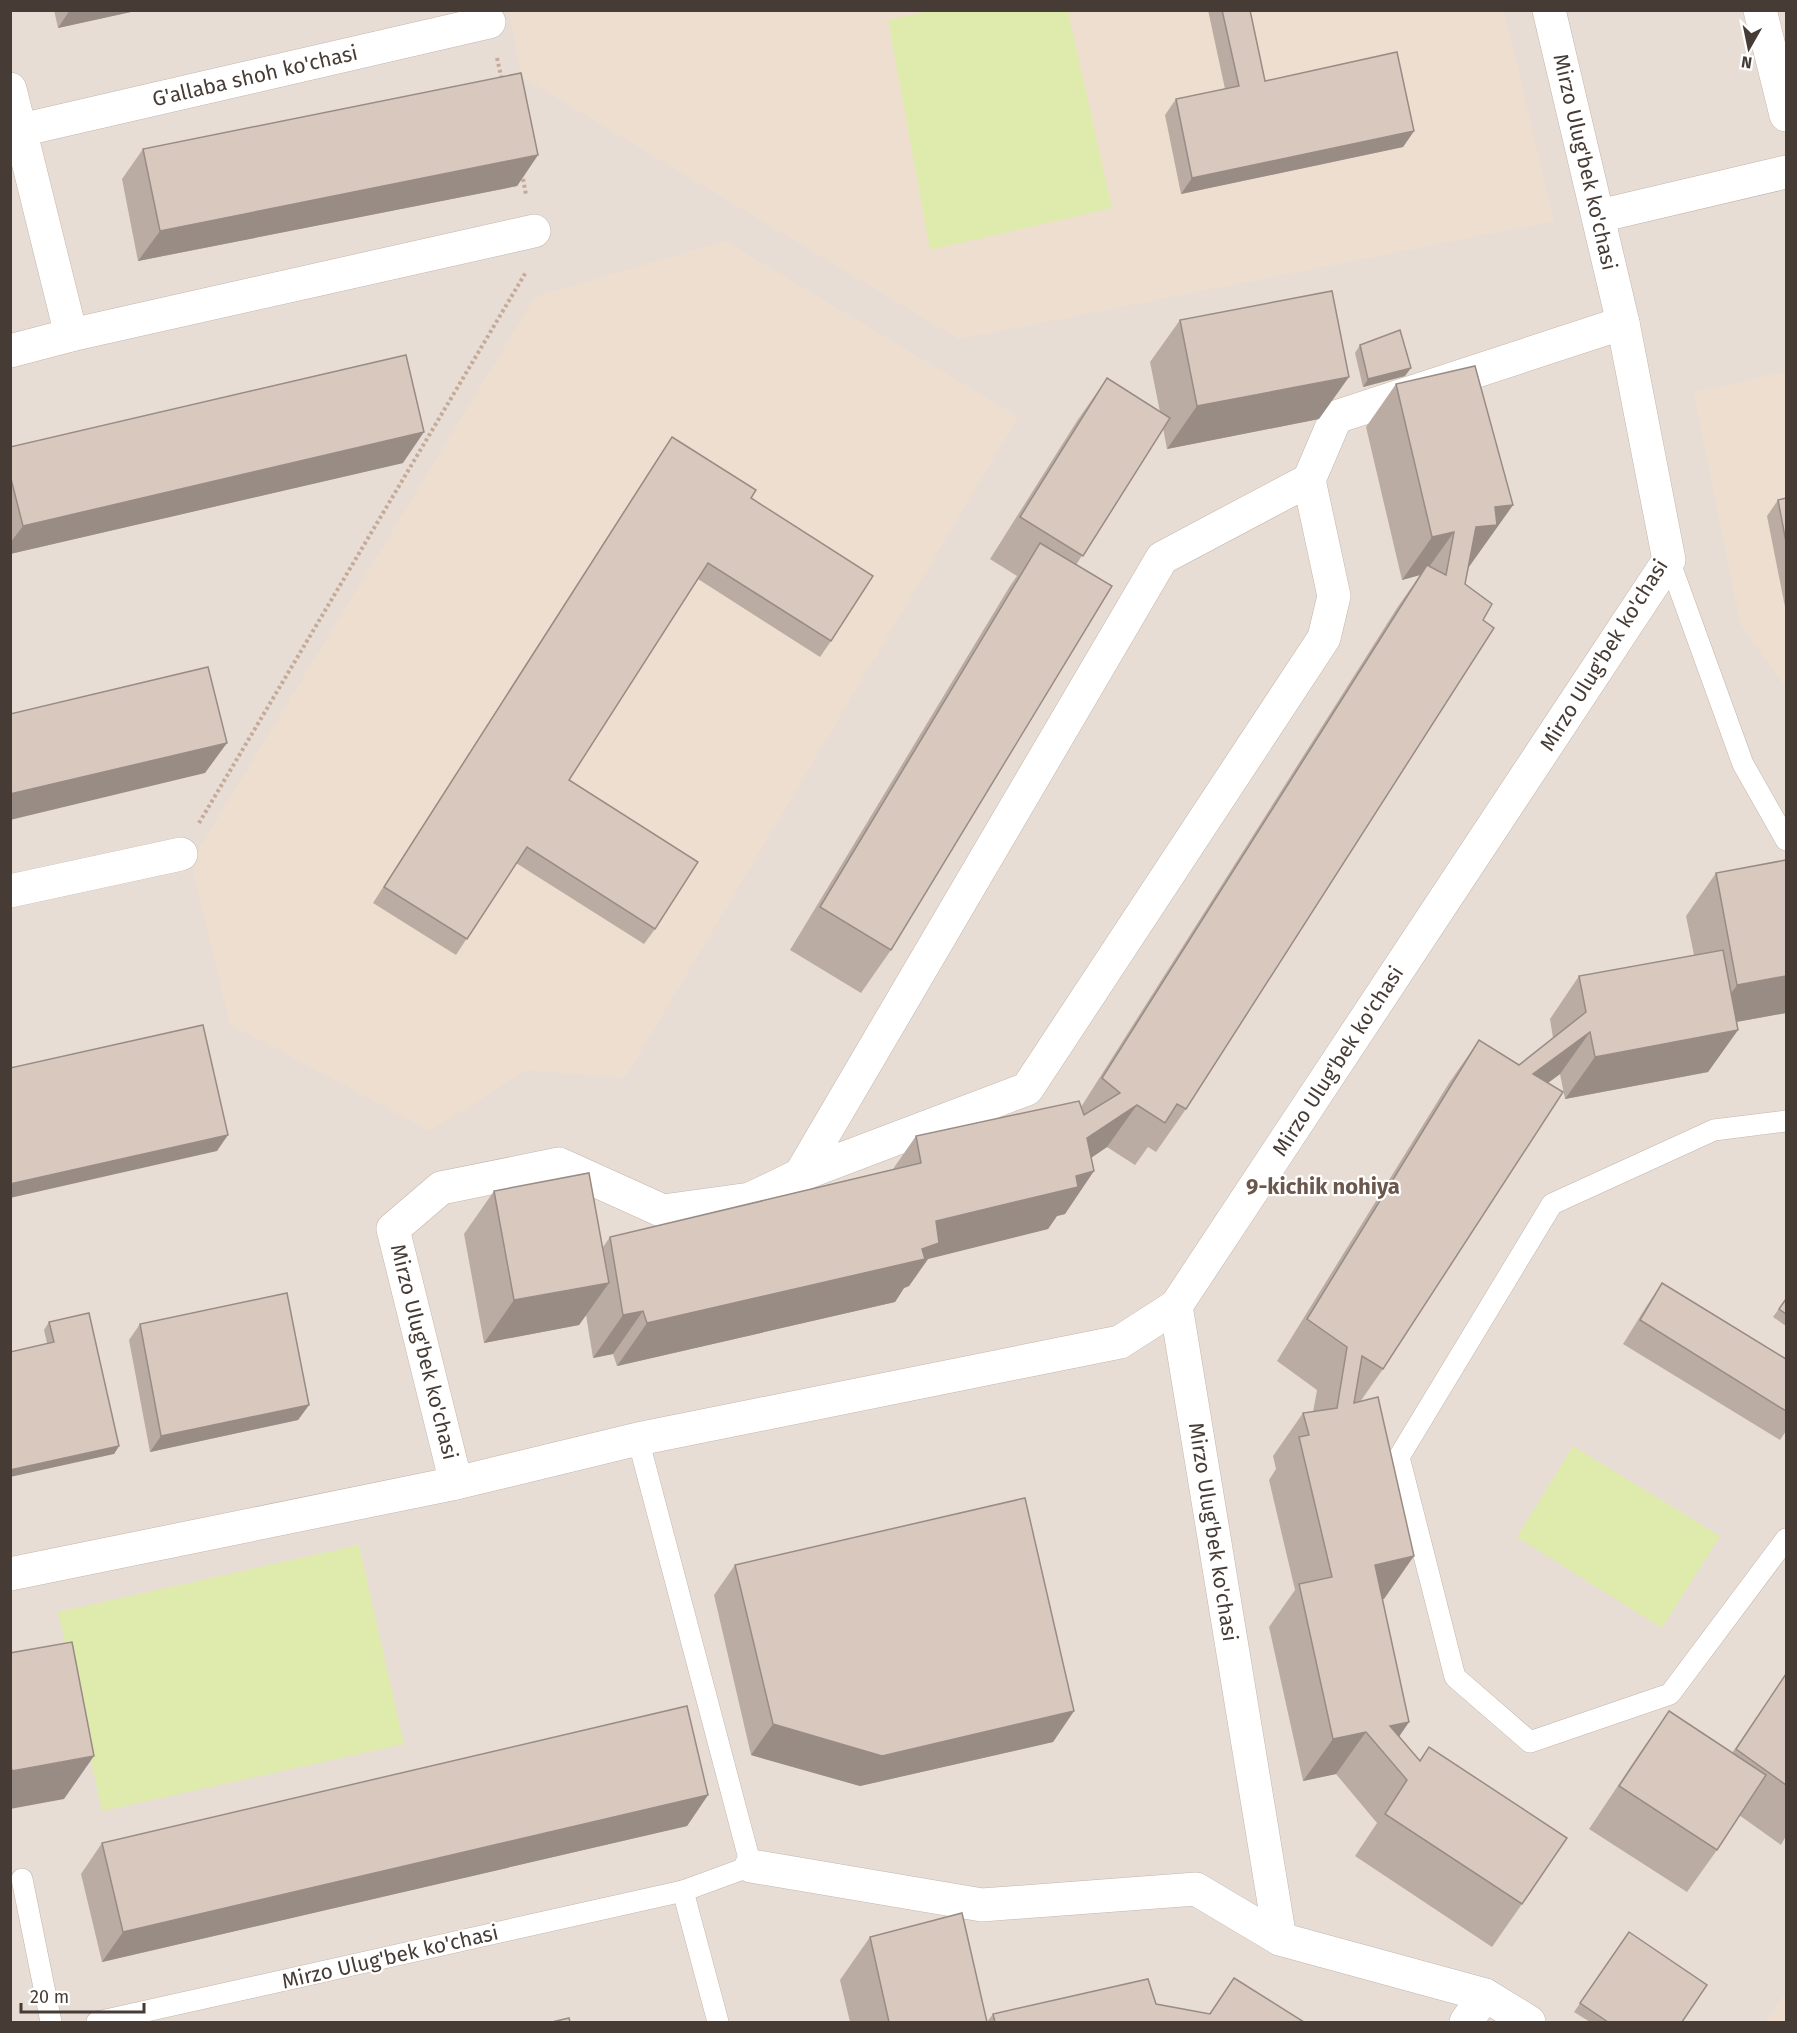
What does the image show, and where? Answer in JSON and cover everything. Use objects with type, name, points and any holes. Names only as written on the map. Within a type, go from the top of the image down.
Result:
[{"type":"street","name":"Mirzo Ulug'bek ko'chasi","points":[[1280,1939],[1176,1306],[1669,560],[1623,323],[1549,10]]},
{"type":"street","points":[[1761,10],[1786,115]]},
{"type":"street","name":"G'allaba shoh ko'chasi","points":[[21,130],[489,22]]},
{"type":"street","points":[[10,88],[71,335]]},
{"type":"street","points":[[1599,216],[1786,172]]},
{"type":"street","points":[[10,351],[71,335],[534,231]]},
{"type":"street","points":[[800,1175],[1162,558],[1309,480],[1336,417],[1623,323]]},
{"type":"street","name":"Mirzo Ulug'bek ko'chasi","points":[[456,1483],[393,1229],[441,1188],[559,1164],[663,1211],[750,1199],[800,1175],[1027,1089],[1324,638],[1334,596],[1309,480]]},
{"type":"street","points":[[10,891],[181,854]]},
{"type":"street","points":[[10,1574],[456,1483],[638,1439],[1120,1342],[1176,1306]]},
{"type":"street","points":[[752,1866],[982,1905],[1196,1889],[1280,1939],[1485,1995],[1529,2022]]},
{"type":"street","points":[[1466,2022],[1485,1995]]},
{"type":"lane","points":[[1669,560],[1743,764],[1786,840]]},
{"type":"lane","points":[[1786,1121],[1714,1130],[1552,1204],[1399,1456],[1455,1677],[1530,1742],[1670,1694],[1786,1539]]},
{"type":"lane","points":[[638,1439],[752,1866]]},
{"type":"lane","name":"Mirzo Ulug'bek ko'chasi","points":[[97,2022],[682,1891],[752,1866]]},
{"type":"lane","points":[[22,1879],[51,2022]]},
{"type":"lane","points":[[682,1891],[718,2022]]},
{"type":"path","points":[[489,22],[502,80]]},
{"type":"path","points":[[181,854],[538,252],[522,173]]},
{"type":"shaded area","points":[[11,11],[1786,11],[1786,2022],[11,2022]]},
{"type":"shaded area","points":[[509,11],[1504,11],[1554,221],[959,339],[521,76]]},
{"type":"shaded area","points":[[725,241],[1018,417],[625,1078],[526,1070],[430,1131],[230,1024],[191,862],[535,297]]},
{"type":"shaded area","points":[[1786,372],[1786,688],[1741,625],[1694,392]]},
{"type":"shaded area","points":[[1786,1992],[1786,2022],[1766,2022]]},
{"type":"green space","points":[[929,11],[1068,11],[1112,208],[930,250],[888,20]]},
{"type":"green space","points":[[1573,1446],[1720,1536],[1662,1628],[1517,1537]]},
{"type":"green space","points":[[359,1545],[404,1744],[102,1811],[58,1612]]},
{"type":"building","points":[[1222,10],[1250,10],[1265,81],[1397,52],[1414,131],[1192,178],[1176,99],[1239,86]]},
{"type":"building","points":[[521,73],[538,155],[160,231],[143,149]]},
{"type":"building","points":[[1332,291],[1349,377],[1197,406],[1180,320]]},
{"type":"building","points":[[1400,330],[1411,368],[1368,379],[1360,345]]},
{"type":"building","points":[[406,355],[424,432],[23,526],[10,475],[10,447]]},
{"type":"building","points":[[1475,366],[1513,505],[1495,507],[1497,525],[1476,527],[1465,584],[1492,604],[1483,620],[1494,628],[1186,1109],[1177,1104],[1165,1123],[1137,1105],[1087,1138],[1094,1171],[1076,1176],[1078,1187],[936,1221],[939,1243],[922,1249],[925,1259],[647,1323],[643,1311],[623,1315],[610,1237],[921,1163],[916,1136],[1079,1101],[1084,1115],[1120,1093],[1102,1078],[1427,565],[1446,575],[1454,532],[1432,537],[1396,384]]},
{"type":"building","points":[[1107,378],[1170,418],[1083,556],[1020,517]]},
{"type":"building","points":[[672,437],[756,490],[751,498],[873,576],[831,641],[708,563],[569,780],[698,862],[655,929],[527,847],[467,939],[384,887]]},
{"type":"building","points":[[1786,498],[1786,542],[1778,500]]},
{"type":"building","points":[[1040,543],[1112,586],[891,950],[820,907]]},
{"type":"building","points":[[208,667],[227,743],[10,794],[10,714]]},
{"type":"building","points":[[1786,860],[1786,976],[1737,985],[1716,873]]},
{"type":"building","points":[[1723,950],[1738,1030],[1595,1057],[1590,1032],[1533,1074],[1563,1092],[1383,1369],[1362,1356],[1354,1403],[1378,1397],[1414,1556],[1375,1565],[1409,1722],[1390,1726],[1420,1761],[1429,1747],[1567,1838],[1522,1904],[1385,1814],[1407,1780],[1366,1732],[1333,1739],[1299,1584],[1332,1577],[1299,1437],[1309,1435],[1303,1413],[1337,1408],[1347,1347],[1307,1319],[1479,1040],[1519,1065],[1586,1012],[1579,976]]},
{"type":"building","points":[[203,1025],[228,1135],[10,1184],[10,1068]]},
{"type":"building","points":[[589,1173],[609,1283],[514,1300],[494,1191]]},
{"type":"building","points":[[1662,1283],[1786,1359],[1786,1411],[1640,1320]]},
{"type":"building","points":[[287,1293],[309,1405],[161,1436],[140,1324]]},
{"type":"building","points":[[1786,1299],[1786,1314],[1779,1309]]},
{"type":"building","points":[[89,1313],[119,1446],[10,1470],[10,1352],[54,1342],[49,1322]]},
{"type":"building","points":[[1025,1498],[1074,1711],[882,1756],[773,1724],[735,1565]]},
{"type":"building","points":[[72,1642],[94,1756],[12,1771],[10,1763],[10,1653]]},
{"type":"building","points":[[1786,1674],[1786,1785],[1736,1749]]},
{"type":"building","points":[[687,1706],[708,1795],[123,1932],[102,1843]]},
{"type":"building","points":[[1669,1711],[1766,1775],[1717,1850],[1619,1786]]},
{"type":"building","points":[[962,1913],[987,2022],[889,2022],[870,1937]]},
{"type":"building","points":[[1629,1932],[1707,1985],[1682,2022],[1608,2022],[1580,2003]]},
{"type":"building","points":[[1234,1978],[1304,2022],[995,2022],[993,2014],[1148,1979],[1156,2004],[1210,2014]]},
{"type":"building","points":[[569,2018],[570,2022],[552,2022]]},
{"type":"district","name":"9-kichik nohiya","points":[[1323,1186]]}]
